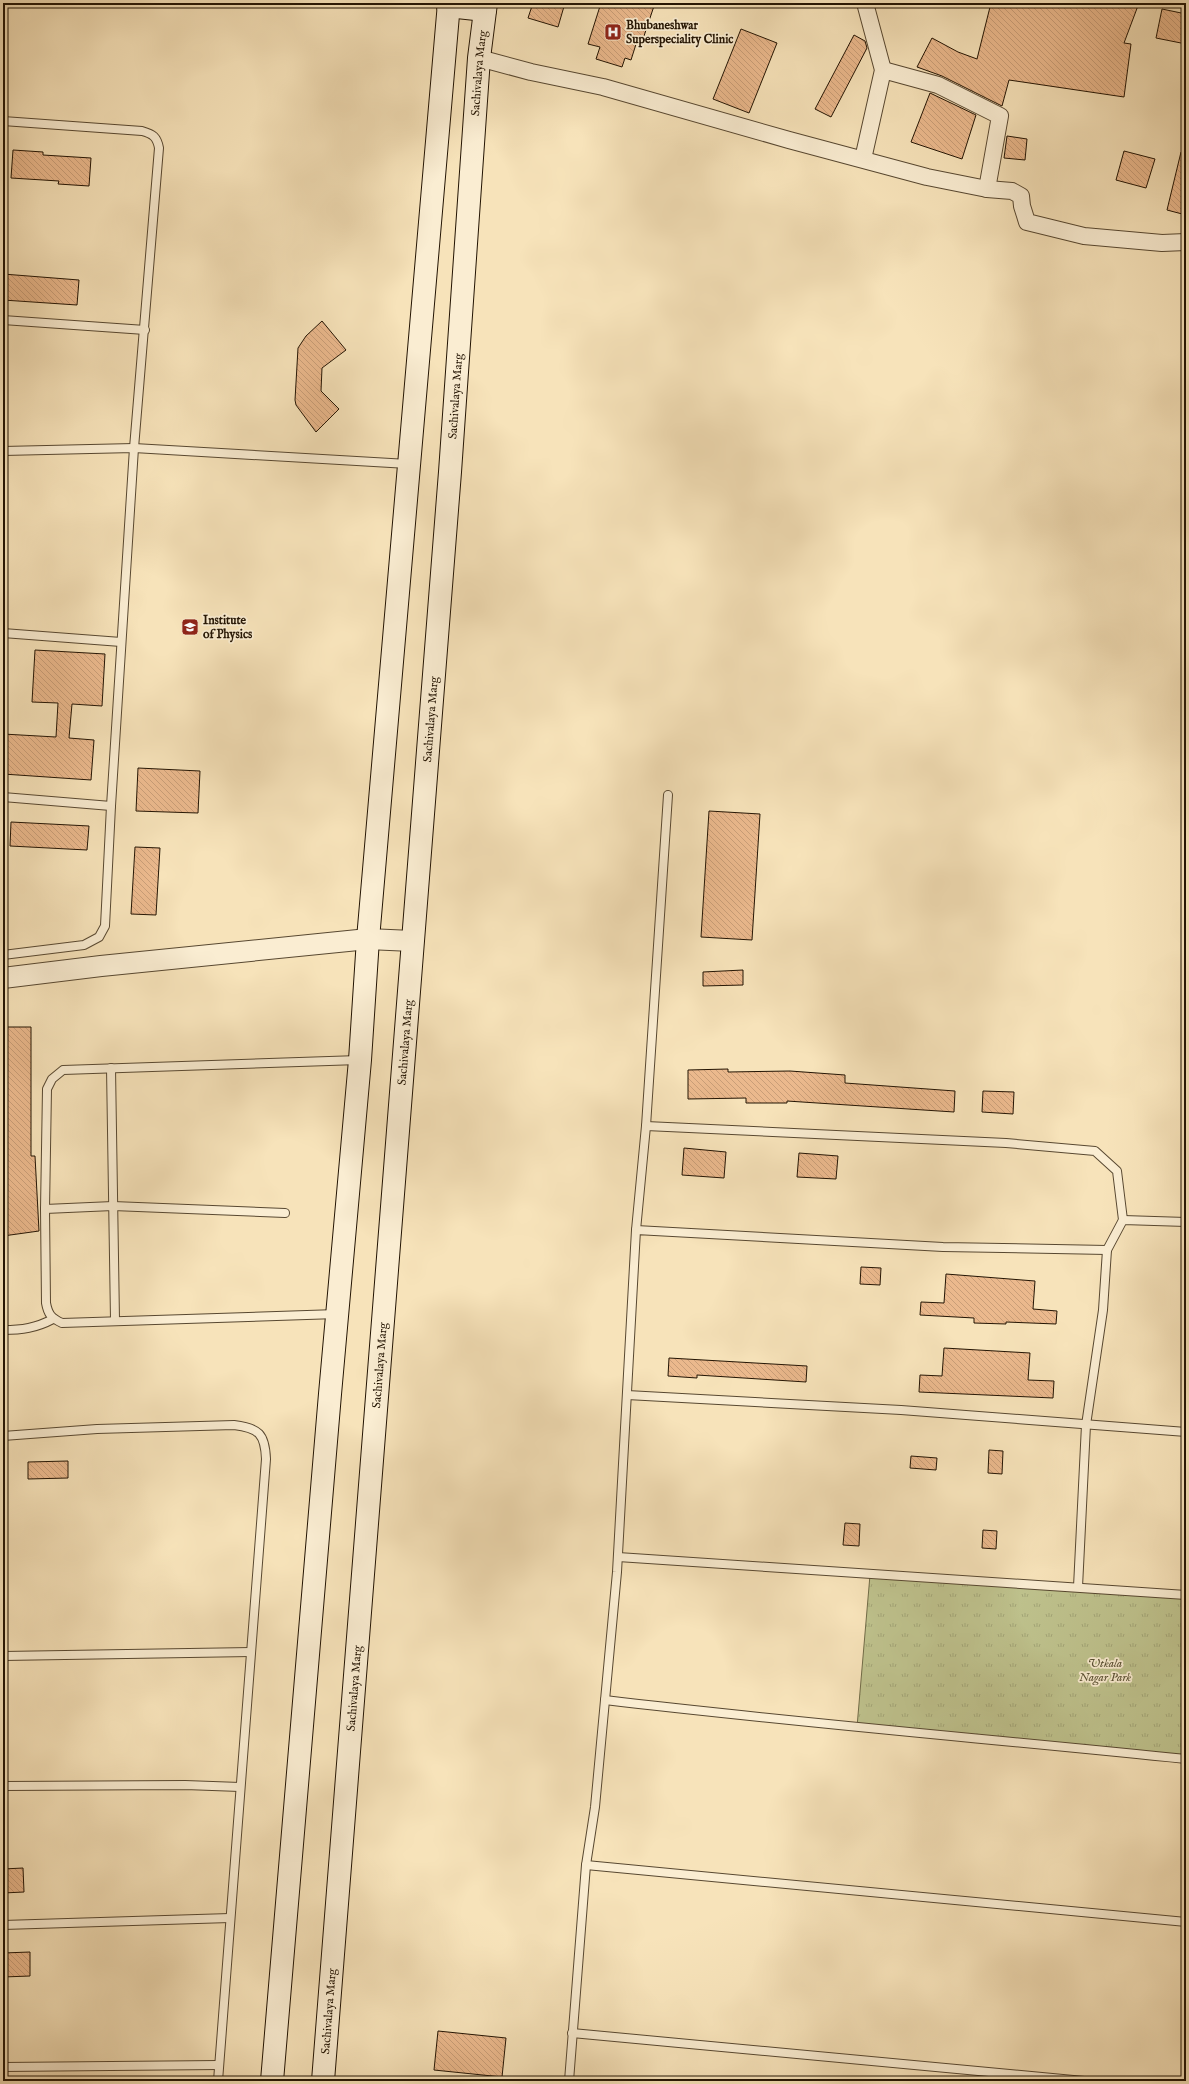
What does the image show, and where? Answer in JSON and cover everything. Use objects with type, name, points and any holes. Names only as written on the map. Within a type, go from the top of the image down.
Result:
[{"type":"main road","points":[[272,2081],[360,1060],[368,939],[448,5],[486,7]]},
{"type":"main road","name":"Sachivalaya Marg","points":[[323,2081],[450,472],[479,58],[486,7]]},
{"type":"street","points":[[863,159],[883,70],[866,3]]},
{"type":"street","points":[[479,58],[531,72],[603,87],[789,140],[927,177],[987,189],[1012,191],[1021,196],[1022,206],[1028,222],[1084,236],[1162,243],[1186,242]]},
{"type":"street","points":[[883,70],[938,85],[1000,116],[987,189]]},
{"type":"street","points":[[3,978],[101,966],[368,939],[412,941]]},
{"type":"lane","points":[[3,121],[142,131],[151,134],[157,139],[159,156],[134,448],[110,806],[105,926],[99,937],[84,945],[3,955]]},
{"type":"lane","points":[[3,320],[144,330]]},
{"type":"lane","points":[[3,451],[134,448],[409,464]]},
{"type":"lane","points":[[3,633],[122,642]]},
{"type":"lane","points":[[568,2081],[586,1865],[595,1807],[618,1557],[636,1230],[646,1126],[668,795]]},
{"type":"lane","points":[[3,797],[110,806]]},
{"type":"lane","points":[[338,1314],[115,1320],[62,1323],[53,1319],[48,1312],[46,1303],[45,1209],[47,1089],[52,1079],[63,1070],[360,1060]]},
{"type":"lane","points":[[111,1068],[115,1320]]},
{"type":"lane","points":[[646,1126],[1006,1143],[1095,1151],[1117,1171],[1123,1220],[1107,1250],[1103,1310],[1086,1425],[1078,1587]]},
{"type":"lane","points":[[45,1209],[112,1206],[285,1213]]},
{"type":"lane","points":[[1123,1220],[1186,1222]]},
{"type":"lane","points":[[636,1230],[943,1247],[1107,1250]]},
{"type":"lane","points":[[3,1330],[26,1330],[39,1326],[53,1319]]},
{"type":"lane","points":[[626,1395],[893,1409],[1186,1432]]},
{"type":"lane","points":[[3,1436],[97,1428],[234,1425],[247,1427],[257,1431],[263,1437],[266,1459],[218,2081]]},
{"type":"lane","points":[[618,1557],[1186,1595]]},
{"type":"lane","points":[[3,1656],[251,1652]]},
{"type":"lane","points":[[605,1700],[778,1720],[1008,1740],[1186,1759]]},
{"type":"lane","points":[[3,1786],[185,1785],[240,1787]]},
{"type":"lane","points":[[586,1865],[1186,1922]]},
{"type":"lane","points":[[3,1925],[230,1918]]},
{"type":"lane","points":[[572,2033],[1084,2081]]},
{"type":"lane","points":[[3,2067],[219,2065]]},
{"type":"green space","name":"Utkala Nagar Park","points":[[870,1575],[1186,1596],[1186,1758],[857,1727]]},
{"type":"building","points":[[533,3],[565,3],[558,27],[528,18]]},
{"type":"building","points":[[601,3],[655,3],[642,42],[637,41],[631,60],[625,58],[622,67],[596,59],[600,47],[588,44]]},
{"type":"building","points":[[991,3],[1139,3],[1124,43],[1131,44],[1124,97],[1009,80],[1002,106],[942,76],[917,67],[932,38],[958,52],[977,59]]},
{"type":"building","points":[[1162,9],[1186,14],[1186,44],[1156,38]]},
{"type":"building","points":[[741,29],[777,43],[749,113],[713,99]]},
{"type":"building","points":[[854,35],[865,41],[867,48],[831,117],[815,109]]},
{"type":"building","points":[[930,93],[976,115],[962,159],[911,142]]},
{"type":"building","points":[[1007,136],[1027,139],[1025,160],[1004,158]]},
{"type":"building","points":[[13,150],[43,152],[43,155],[91,158],[89,186],[58,184],[59,181],[11,178]]},
{"type":"building","points":[[1124,151],[1155,159],[1146,188],[1116,180]]},
{"type":"building","points":[[1181,152],[1186,152],[1186,215],[1167,210]]},
{"type":"building","points":[[3,274],[79,280],[77,305],[3,300]]},
{"type":"building","points":[[322,321],[346,350],[322,368],[321,391],[339,409],[316,432],[296,405],[295,400],[298,348],[306,336]]},
{"type":"building","points":[[35,650],[105,654],[102,706],[72,704],[69,738],[94,740],[91,780],[3,774],[3,734],[56,737],[58,703],[32,702]]},
{"type":"building","points":[[138,768],[200,771],[198,813],[136,811]]},
{"type":"building","points":[[709,811],[760,814],[752,940],[701,937]]},
{"type":"building","points":[[11,822],[89,826],[87,850],[10,846]]},
{"type":"building","points":[[135,847],[160,848],[156,915],[131,914]]},
{"type":"building","points":[[743,970],[743,985],[703,986],[703,972]]},
{"type":"building","points":[[3,1027],[31,1027],[31,1156],[35,1156],[39,1231],[3,1236]]},
{"type":"building","points":[[728,1069],[728,1072],[790,1071],[845,1075],[845,1083],[955,1091],[954,1112],[787,1101],[787,1103],[746,1103],[746,1098],[688,1099],[688,1070]]},
{"type":"building","points":[[983,1091],[1014,1092],[1013,1114],[982,1112]]},
{"type":"building","points":[[684,1148],[726,1152],[724,1178],[682,1175]]},
{"type":"building","points":[[799,1153],[838,1156],[836,1179],[797,1177]]},
{"type":"building","points":[[861,1267],[881,1268],[880,1285],[860,1284]]},
{"type":"building","points":[[946,1274],[1035,1281],[1033,1309],[1057,1311],[1056,1324],[1006,1322],[1006,1324],[974,1323],[974,1318],[920,1315],[921,1302],[944,1303]]},
{"type":"building","points":[[944,1348],[1030,1353],[1028,1380],[1054,1381],[1053,1398],[919,1392],[920,1375],[942,1376]]},
{"type":"building","points":[[669,1358],[807,1366],[806,1382],[697,1375],[697,1378],[668,1376]]},
{"type":"building","points":[[989,1450],[1003,1451],[1002,1474],[988,1473]]},
{"type":"building","points":[[911,1456],[937,1458],[936,1470],[910,1468]]},
{"type":"building","points":[[68,1461],[68,1478],[28,1479],[28,1462]]},
{"type":"building","points":[[845,1523],[860,1524],[859,1546],[843,1545]]},
{"type":"building","points":[[983,1530],[997,1531],[996,1549],[982,1548]]},
{"type":"building","points":[[23,1868],[24,1892],[3,1893],[3,1869]]},
{"type":"building","points":[[30,1952],[30,1976],[3,1977],[3,1953]]},
{"type":"building","points":[[438,2031],[506,2038],[502,2077],[434,2070]]},
{"type":"place","name":"Bhubaneshwar Superspeciality Clinic","points":[[613,32]]},
{"type":"place","name":"Institute of Physics","points":[[190,627]]}]
